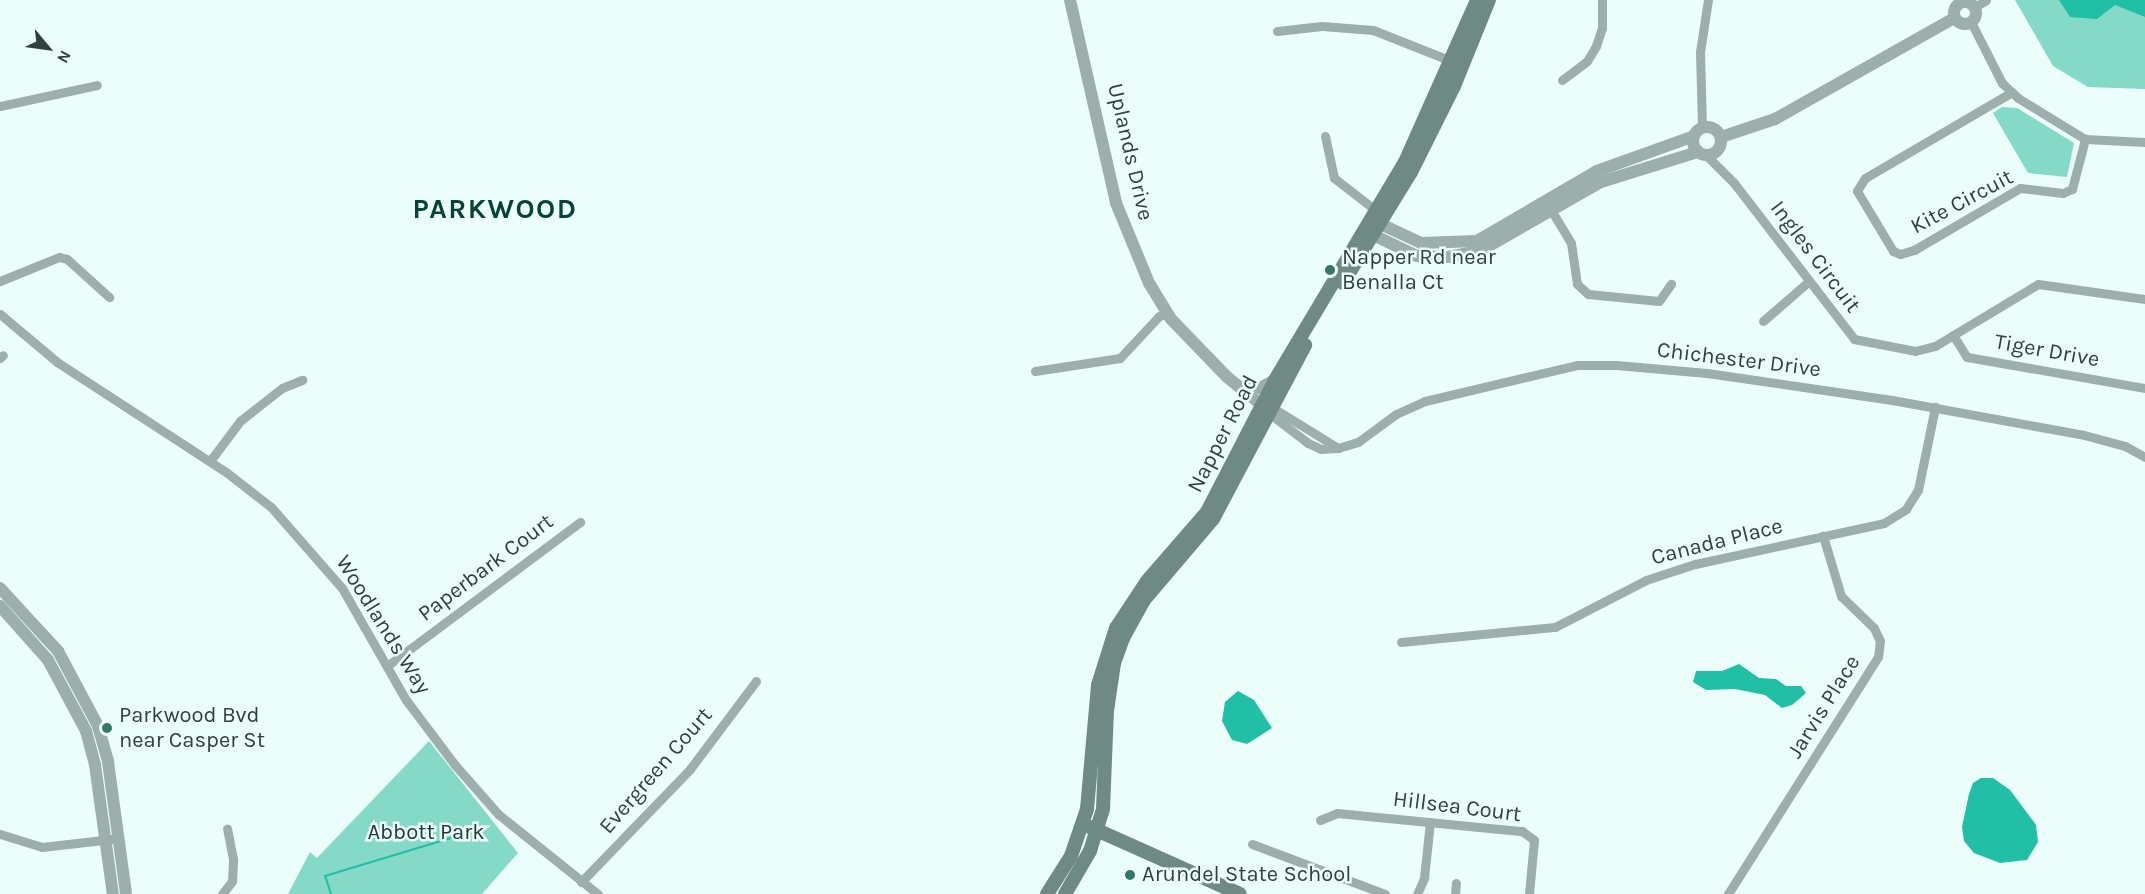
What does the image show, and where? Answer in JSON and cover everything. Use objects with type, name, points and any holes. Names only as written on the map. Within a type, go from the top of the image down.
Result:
[{"type":"main road","name":"Napper Road","points":[[1457,64],[1477,0]]},
{"type":"main road","name":"Napper Road","points":[[1065,894],[1098,830],[1107,790],[1112,675],[1123,638],[1144,600],[1213,519],[1269,409],[1374,223],[1489,0]]},
{"type":"main road","name":"Napper Road","points":[[1047,894],[1071,856],[1082,824],[1090,793],[1098,685],[1116,628],[1147,581],[1207,512],[1228,473],[1269,409],[1275,380],[1374,223]]},
{"type":"main road","points":[[1082,824],[1240,894]]},
{"type":"street","name":"Uplands Drive","points":[[1070,0],[1116,203],[1149,283],[1168,313],[1237,386],[1269,409]]},
{"type":"street","points":[[1562,81],[1587,61],[1596,46],[1602,28],[1602,0]]},
{"type":"street","points":[[1702,153],[1698,132],[1700,52],[1708,0]]},
{"type":"street","points":[[1975,7],[1986,0]]},
{"type":"street","points":[[1954,18],[1955,7],[1960,1],[1975,7]]},
{"type":"street","points":[[1954,18],[1963,24],[1971,22],[1975,17],[1975,7]]},
{"type":"street","points":[[1720,137],[1775,119],[1954,18]]},
{"type":"street","points":[[1971,22],[2002,83],[2012,92],[2085,139],[2145,142]]},
{"type":"street","points":[[1277,31],[1322,26],[1373,30],[1457,64]]},
{"type":"street","points":[[0,106],[97,86]]},
{"type":"street","name":"Kite Circuit","points":[[2012,92],[1865,178],[1857,191],[1893,251],[1899,254],[1914,250],[2020,188],[2063,193],[2072,189],[2085,139]]},
{"type":"street","points":[[1549,207],[1597,171],[1698,132],[1714,129],[1720,137]]},
{"type":"street","points":[[1325,136],[1334,178],[1374,223],[1407,240],[1449,244],[1492,235],[1601,182],[1716,151],[1720,137]]},
{"type":"street","name":"Ingles Circuit","points":[[1702,153],[1734,183],[1854,339],[1915,351],[1935,346],[2038,284],[2145,299]]},
{"type":"street","points":[[1549,207],[1571,243],[1577,284],[1588,294],[1659,301],[1671,284]]},
{"type":"street","points":[[0,281],[58,257],[67,259],[109,297]]},
{"type":"street","points":[[1762,321],[1808,282]]},
{"type":"street","points":[[1035,371],[1120,358],[1159,316],[1168,313]]},
{"type":"street","name":"Woodlands Way","points":[[0,314],[57,362],[210,461],[271,507],[305,543],[342,588],[406,700],[498,814],[598,894]]},
{"type":"street","name":"Tiger Drive","points":[[1953,335],[1967,357],[2145,388]]},
{"type":"street","name":"Chichester Drive","points":[[1269,409],[1338,448],[1358,442],[1396,414],[1425,401],[1577,365],[1707,373],[1935,407],[2084,435],[2125,446],[2145,457]]},
{"type":"street","points":[[210,461],[240,421],[282,388],[302,380]]},
{"type":"street","points":[[1237,386],[1252,389],[1275,380]]},
{"type":"street","points":[[1228,473],[1250,416],[1247,399],[1237,386]]},
{"type":"street","name":"Canada Place","points":[[1401,642],[1555,627],[1646,580],[1695,564],[1884,523],[1906,509],[1918,490],[1935,407]]},
{"type":"street","name":"Paperbark Court","points":[[387,666],[580,522]]},
{"type":"street","name":"Jarvis Place","points":[[1728,894],[1878,657],[1880,641],[1874,628],[1841,596],[1823,536]]},
{"type":"street","points":[[0,588],[58,651],[79,684],[98,726],[108,762],[126,894]]},
{"type":"street","points":[[0,606],[48,660],[86,730],[106,839],[113,894]]},
{"type":"street","name":"Evergreen Court","points":[[581,882],[690,769],[756,681]]},
{"type":"street","name":"Hillsea Court","points":[[1320,820],[1337,813],[1529,835],[1535,849],[1529,894]]},
{"type":"street","points":[[1417,894],[1424,878],[1430,822]]},
{"type":"street","points":[[222,894],[232,881],[233,859],[227,829]]},
{"type":"street","points":[[0,834],[42,847],[119,839]]},
{"type":"street","points":[[1252,844],[1385,894]]},
{"type":"street","points":[[1455,894],[1456,883]]},
{"type":"green space","points":[[2015,0],[2145,0],[2145,89],[2088,87],[2053,66]]},
{"type":"green space","points":[[2002,107],[2017,108],[2074,143],[2067,177],[2028,173],[1993,113]]},
{"type":"green space","name":"Abbott Park","points":[[429,741],[518,853],[482,894],[288,894],[310,852],[317,858]]},
{"type":"shaded area","points":[[2059,0],[2145,0],[2145,17],[2115,5],[2097,19],[2070,17]]},
{"type":"shaded area","points":[[1739,664],[1759,678],[1776,679],[1786,686],[1801,686],[1806,693],[1792,705],[1782,708],[1765,695],[1735,689],[1706,690],[1693,682],[1696,671],[1722,671]]},
{"type":"shaded area","points":[[1238,691],[1254,700],[1272,728],[1247,744],[1232,740],[1222,721],[1225,702]]},
{"type":"shaded area","points":[[1981,778],[1993,778],[2010,790],[2036,825],[2038,842],[2027,860],[2000,863],[1974,853],[1964,841],[1962,827],[1969,794],[1973,783]]},
{"type":"waterway","points":[[331,894],[325,876],[467,833]]},
{"type":"place","name":"Napper Rd near Benalla Ct","points":[[1330,270]]},
{"type":"place","name":"Parkwood Bvd near Casper St","points":[[107,728]]},
{"type":"place","name":"Arundel State School","points":[[1130,875]]},
{"type":"district","name":"PARKWOOD","points":[[495,209]]}]
